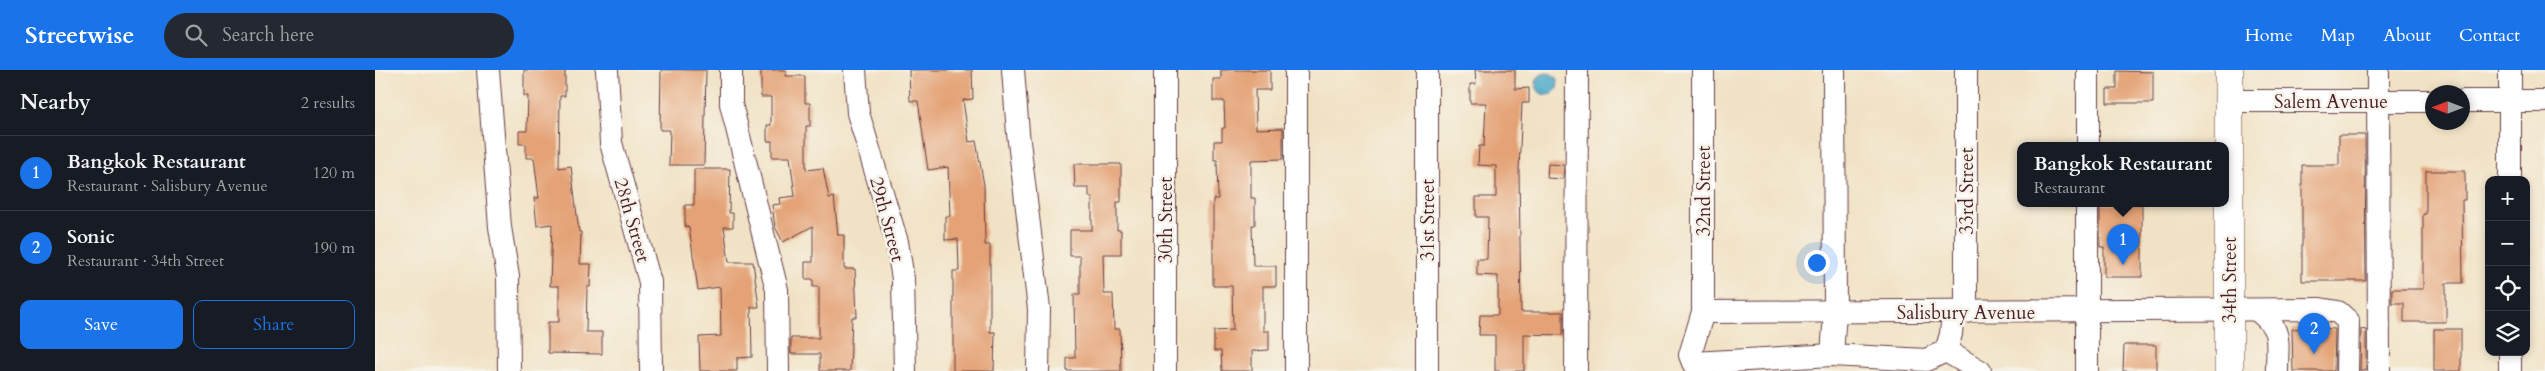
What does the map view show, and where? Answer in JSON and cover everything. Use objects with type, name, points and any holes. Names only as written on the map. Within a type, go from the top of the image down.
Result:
[{"type":"main road","name":"34th Street","points":[[2229,70],[2229,371]]},
{"type":"street","points":[[488,70],[501,227],[508,277],[509,371]]},
{"type":"street","name":"28th Street","points":[[607,70],[611,143],[650,282],[651,371]]},
{"type":"street","points":[[731,70],[731,104],[777,290],[778,371]]},
{"type":"street","name":"29th Street","points":[[855,70],[857,114],[897,242],[903,279],[905,371]]},
{"type":"street","points":[[1013,70],[1018,133],[1039,309],[1038,371]]},
{"type":"street","name":"30th Street","points":[[1165,70],[1165,371]]},
{"type":"street","points":[[1296,70],[1296,371]]},
{"type":"street","name":"31st Street","points":[[1427,70],[1427,371]]},
{"type":"street","points":[[1576,371],[1577,70]]},
{"type":"street","name":"32nd Street","points":[[1703,70],[1703,312],[1690,355],[1693,363],[1832,354]]},
{"type":"street","points":[[1834,70],[1835,312],[1832,354],[1926,360],[1946,351],[1980,371]]},
{"type":"street","name":"33rd Street","points":[[1946,351],[1960,312],[1966,70]]},
{"type":"street","points":[[2088,70],[2088,142]]},
{"type":"street","points":[[2378,70],[2379,371]]},
{"type":"street","points":[[2510,70],[2510,176]]},
{"type":"street","name":"Salem Avenue","points":[[2229,101],[2425,101]]},
{"type":"street","points":[[2470,101],[2545,101]]},
{"type":"street","points":[[2087,207],[2087,371]]},
{"type":"street","name":"Salisbury Avenue","points":[[1703,312],[2320,309],[2338,312],[2348,321],[2347,371]]},
{"type":"street","points":[[2257,310],[2272,322],[2277,333],[2277,371]]},
{"type":"street","points":[[2510,356],[2510,371]]},
{"type":"water","points":[[1547,73],[1555,76],[1558,84],[1555,92],[1547,95],[1539,92],[1536,84],[1539,76]]},
{"type":"building","points":[[524,70],[565,70],[565,96],[560,96],[559,168],[571,166],[579,232],[581,232],[580,264],[591,264],[590,287],[587,287],[586,332],[602,332],[602,354],[548,353],[548,322],[559,322],[559,286],[550,286],[552,224],[537,226],[534,198],[539,198],[534,158],[526,158],[526,144],[519,144],[519,131],[527,131],[528,96],[524,96]]},
{"type":"building","points":[[661,70],[706,70],[704,165],[669,165],[670,130],[660,130]]},
{"type":"building","points":[[761,70],[786,70],[786,76],[805,76],[805,103],[810,103],[810,126],[806,126],[806,170],[823,168],[829,198],[834,197],[838,235],[844,235],[844,269],[855,269],[857,317],[852,317],[850,371],[820,371],[820,354],[791,354],[791,338],[819,338],[819,287],[813,287],[813,279],[805,279],[805,262],[813,262],[813,226],[783,242],[775,227],[772,205],[780,204],[779,198],[795,196],[790,157],[772,157],[772,141],[767,141],[767,125],[771,125],[771,97],[761,97]]},
{"type":"building","points":[[909,70],[972,70],[973,99],[963,100],[969,142],[976,141],[984,185],[985,245],[990,245],[990,332],[995,332],[994,371],[953,371],[953,271],[959,271],[958,239],[945,240],[945,216],[950,216],[948,167],[928,170],[918,101],[910,101]]},
{"type":"building","points":[[1221,70],[1270,70],[1270,90],[1255,90],[1256,129],[1283,128],[1283,159],[1251,160],[1251,198],[1255,198],[1255,225],[1252,225],[1253,266],[1276,266],[1276,286],[1263,286],[1263,331],[1269,331],[1269,350],[1252,351],[1252,371],[1222,371],[1221,351],[1214,351],[1214,331],[1233,330],[1232,286],[1213,286],[1213,199],[1218,199],[1217,160],[1214,160],[1214,141],[1222,141],[1222,128],[1225,128],[1224,101],[1213,101],[1213,79],[1221,79]]},
{"type":"building","points":[[1475,70],[1515,70],[1515,89],[1529,88],[1529,103],[1522,103],[1519,170],[1521,312],[1563,312],[1563,335],[1524,334],[1524,371],[1495,371],[1495,335],[1479,335],[1480,315],[1498,315],[1498,276],[1477,275],[1477,259],[1487,259],[1488,217],[1476,217],[1476,197],[1496,197],[1496,166],[1478,165],[1479,146],[1484,146],[1486,103],[1470,103],[1470,84],[1476,84]]},
{"type":"building","points":[[2117,71],[2153,72],[2153,103],[2107,103],[2107,89],[2117,89]]},
{"type":"building","points":[[2339,135],[2365,135],[2366,281],[2302,281],[2302,165],[2339,165]]},
{"type":"building","points":[[1074,164],[1121,164],[1121,202],[1117,202],[1117,230],[1121,230],[1121,254],[1103,254],[1104,294],[1113,294],[1114,329],[1120,329],[1121,371],[1067,371],[1067,358],[1075,358],[1074,294],[1080,294],[1080,256],[1070,256],[1070,230],[1092,230],[1092,197],[1089,197],[1089,188],[1075,188]]},
{"type":"building","points":[[1548,164],[1564,165],[1563,179],[1547,178]]},
{"type":"building","points":[[694,169],[730,169],[729,213],[733,213],[733,227],[724,227],[729,262],[753,262],[759,307],[751,307],[752,357],[737,358],[737,371],[700,371],[699,337],[721,336],[720,287],[698,290],[689,227],[685,226],[685,205],[694,205]]},
{"type":"building","points":[[2426,171],[2465,171],[2465,200],[2462,200],[2463,283],[2446,283],[2446,322],[2404,322],[2404,303],[2392,303],[2392,289],[2423,289],[2423,214],[2426,214]]},
{"type":"building","points":[[2100,207],[2142,207],[2142,277],[2104,277],[2104,247],[2100,247]]},
{"type":"building","points":[[2292,329],[2335,329],[2334,371],[2293,371]]},
{"type":"building","points":[[2361,329],[2366,330],[2366,371],[2360,371]]},
{"type":"building","points":[[2434,329],[2461,329],[2461,371],[2434,371]]},
{"type":"building","points":[[2124,345],[2156,345],[2156,371],[2123,371]]},
{"type":"place","name":"Bangkok Restaurant","points":[[2123,265]]},
{"type":"place","name":"Sonic","points":[[2314,354]]}]
